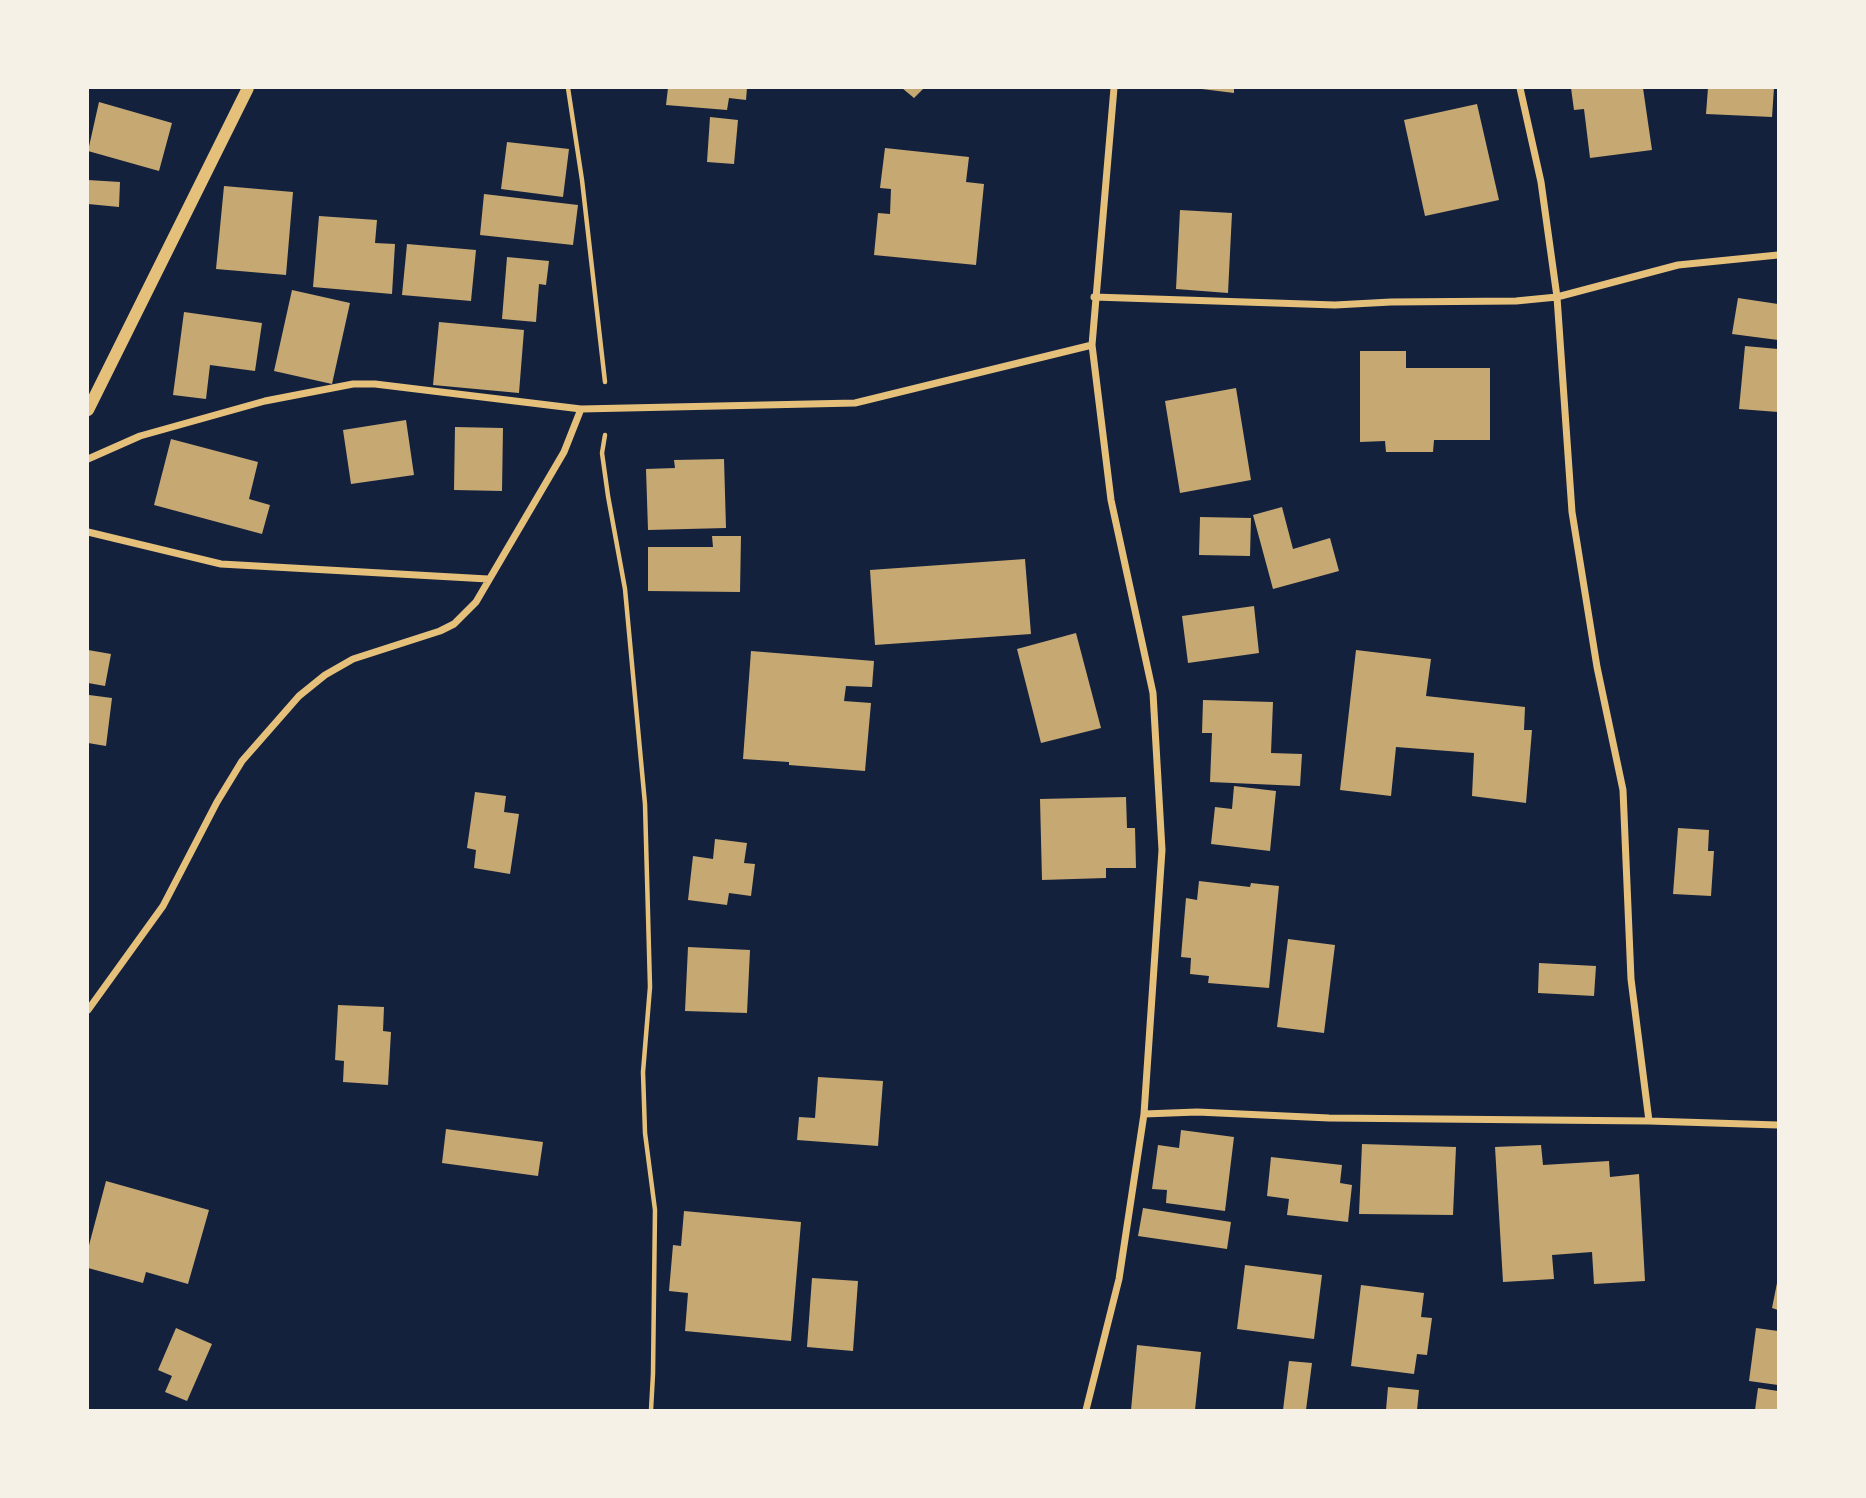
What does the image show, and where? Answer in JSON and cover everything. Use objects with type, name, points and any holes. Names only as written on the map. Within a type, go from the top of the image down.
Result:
[{"type":"street","points":[[88,410],[248,88]]},
{"type":"street","points":[[1086,1410],[1119,1279],[1143,1114],[1162,850],[1153,693],[1111,500],[1091,345],[1114,88]]},
{"type":"street","points":[[1520,88],[1541,182],[1557,297],[1573,512],[1597,667],[1623,790],[1631,979],[1649,1121]]},
{"type":"street","points":[[1094,296],[1335,305],[1516,301],[1557,297],[1678,265],[1779,255]]},
{"type":"street","points":[[88,459],[140,436],[265,401],[353,384],[375,383],[581,409],[855,403],[1091,345]]},
{"type":"street","points":[[88,1010],[163,906],[216,802],[242,761],[299,695],[325,675],[353,659],[454,624],[476,602],[564,452],[581,409]]},
{"type":"street","points":[[88,532],[221,564],[488,579]]},
{"type":"street","points":[[1143,1114],[1198,1112],[1329,1118],[1779,1125]]},
{"type":"path","points":[[568,88],[582,180],[608,409],[603,453],[625,589],[645,804],[650,987],[643,1072],[645,1133],[655,1210],[651,1410]]},
{"type":"building","points":[[668,88],[747,88],[746,100],[729,98],[727,110],[666,105]]},
{"type":"building","points":[[902,88],[924,88],[914,98]]},
{"type":"building","points":[[1234,88],[1234,93],[1202,89]]},
{"type":"building","points":[[1571,88],[1643,88],[1652,150],[1590,158],[1584,109],[1574,110]]},
{"type":"building","points":[[1708,88],[1774,88],[1772,117],[1706,114]]},
{"type":"building","points":[[99,102],[172,123],[159,171],[88,151]]},
{"type":"building","points":[[1477,104],[1499,200],[1425,216],[1404,120]]},
{"type":"building","points":[[710,117],[738,120],[734,164],[707,162]]},
{"type":"building","points":[[507,142],[569,149],[563,197],[501,189]]},
{"type":"building","points":[[885,148],[969,157],[966,182],[984,184],[976,265],[874,255],[878,213],[890,214],[891,189],[880,188]]},
{"type":"building","points":[[88,180],[120,182],[119,207],[88,204]]},
{"type":"building","points":[[224,186],[293,192],[286,275],[216,269]]},
{"type":"building","points":[[484,194],[578,205],[573,245],[480,235]]},
{"type":"building","points":[[1180,210],[1232,213],[1228,293],[1176,289]]},
{"type":"building","points":[[319,216],[377,220],[375,243],[395,244],[392,294],[313,287]]},
{"type":"building","points":[[407,244],[476,250],[471,301],[402,295]]},
{"type":"building","points":[[507,257],[549,261],[546,285],[539,284],[536,322],[502,319]]},
{"type":"building","points":[[292,290],[350,303],[332,384],[274,371]]},
{"type":"building","points":[[1738,298],[1778,304],[1778,340],[1732,334]]},
{"type":"building","points":[[184,312],[262,323],[255,371],[210,365],[206,399],[173,395]]},
{"type":"building","points":[[439,322],[524,330],[519,393],[433,385]]},
{"type":"building","points":[[1745,346],[1778,349],[1778,412],[1739,409]]},
{"type":"building","points":[[1360,351],[1406,351],[1406,368],[1490,368],[1490,440],[1434,440],[1433,452],[1386,452],[1385,441],[1360,442]]},
{"type":"building","points":[[1236,388],[1251,480],[1180,493],[1165,401]]},
{"type":"building","points":[[406,420],[414,475],[351,484],[343,430]]},
{"type":"building","points":[[455,427],[503,428],[502,491],[454,490]]},
{"type":"building","points":[[171,439],[258,462],[249,499],[270,505],[262,534],[154,505]]},
{"type":"building","points":[[724,459],[726,528],[648,530],[646,469],[675,468],[674,460]]},
{"type":"building","points":[[1282,507],[1293,549],[1330,538],[1339,571],[1273,589],[1253,515]]},
{"type":"building","points":[[1200,517],[1251,518],[1250,556],[1199,555]]},
{"type":"building","points":[[712,536],[741,536],[740,592],[648,591],[648,547],[713,547]]},
{"type":"building","points":[[1025,559],[1031,634],[875,645],[870,570]]},
{"type":"building","points":[[1254,606],[1259,653],[1188,663],[1182,616]]},
{"type":"building","points":[[1076,633],[1101,728],[1041,743],[1017,649]]},
{"type":"building","points":[[88,650],[111,654],[105,686],[88,683]]},
{"type":"building","points":[[1356,650],[1431,659],[1426,696],[1525,707],[1524,730],[1532,730],[1526,803],[1472,796],[1474,753],[1396,747],[1391,796],[1340,790]]},
{"type":"building","points":[[751,651],[874,661],[872,687],[846,686],[844,701],[871,703],[865,771],[743,759]]},
{"type":"building","points":[[89,695],[112,698],[106,746],[88,743]]},
{"type":"building","points":[[1203,700],[1273,702],[1271,753],[1302,754],[1300,786],[1210,782],[1212,733],[1202,733]]},
{"type":"building","points":[[1234,786],[1276,791],[1270,851],[1211,844],[1215,807],[1232,809]]},
{"type":"building","points":[[475,792],[506,796],[504,812],[519,814],[510,874],[474,868],[476,850],[467,848]]},
{"type":"building","points":[[1126,797],[1127,828],[1135,828],[1136,868],[1106,868],[1106,878],[1042,880],[1040,799]]},
{"type":"building","points":[[1678,828],[1709,830],[1708,851],[1714,851],[1711,896],[1673,894]]},
{"type":"building","points":[[715,839],[747,843],[744,863],[755,864],[751,896],[729,893],[727,905],[688,900],[693,856],[713,859]]},
{"type":"building","points":[[1199,881],[1250,887],[1251,883],[1279,886],[1269,988],[1208,983],[1209,976],[1190,974],[1191,958],[1181,957],[1186,898],[1197,900]]},
{"type":"building","points":[[1288,939],[1335,945],[1324,1033],[1277,1027]]},
{"type":"building","points":[[688,947],[750,950],[747,1013],[685,1011]]},
{"type":"building","points":[[1539,963],[1596,966],[1594,996],[1538,993]]},
{"type":"building","points":[[338,1005],[384,1007],[383,1031],[391,1032],[388,1085],[343,1082],[344,1061],[335,1060]]},
{"type":"building","points":[[818,1077],[883,1081],[878,1146],[797,1140],[799,1117],[815,1118]]},
{"type":"building","points":[[446,1129],[543,1142],[538,1176],[442,1163]]},
{"type":"building","points":[[1181,1130],[1234,1137],[1225,1211],[1166,1203],[1167,1190],[1152,1189],[1158,1145],[1179,1148]]},
{"type":"building","points":[[1362,1144],[1456,1147],[1453,1215],[1359,1214]]},
{"type":"building","points":[[1541,1145],[1543,1165],[1609,1161],[1610,1177],[1639,1174],[1645,1281],[1594,1284],[1592,1252],[1552,1255],[1554,1279],[1503,1282],[1495,1147]]},
{"type":"building","points":[[1271,1157],[1342,1165],[1340,1183],[1352,1185],[1348,1222],[1287,1215],[1289,1199],[1267,1196]]},
{"type":"building","points":[[106,1181],[209,1210],[188,1284],[146,1272],[143,1283],[88,1268],[88,1249]]},
{"type":"building","points":[[1143,1208],[1231,1222],[1227,1249],[1138,1236]]},
{"type":"building","points":[[684,1211],[801,1222],[791,1341],[685,1331],[688,1293],[669,1291],[673,1245],[681,1246]]},
{"type":"building","points":[[1245,1265],[1322,1275],[1314,1339],[1237,1329]]},
{"type":"building","points":[[812,1278],[858,1281],[853,1351],[807,1347]]},
{"type":"building","points":[[1778,1283],[1778,1310],[1772,1308]]},
{"type":"building","points":[[1361,1285],[1424,1293],[1421,1317],[1432,1318],[1427,1355],[1417,1354],[1414,1374],[1351,1366]]},
{"type":"building","points":[[176,1328],[212,1344],[187,1401],[165,1392],[172,1376],[158,1370]]},
{"type":"building","points":[[1756,1328],[1778,1331],[1778,1385],[1749,1381]]},
{"type":"building","points":[[1137,1345],[1201,1352],[1195,1410],[1131,1410]]},
{"type":"building","points":[[1289,1361],[1312,1363],[1306,1410],[1283,1410]]},
{"type":"building","points":[[1388,1387],[1419,1390],[1417,1410],[1386,1410]]},
{"type":"building","points":[[1758,1388],[1778,1391],[1778,1410],[1755,1410]]}]
